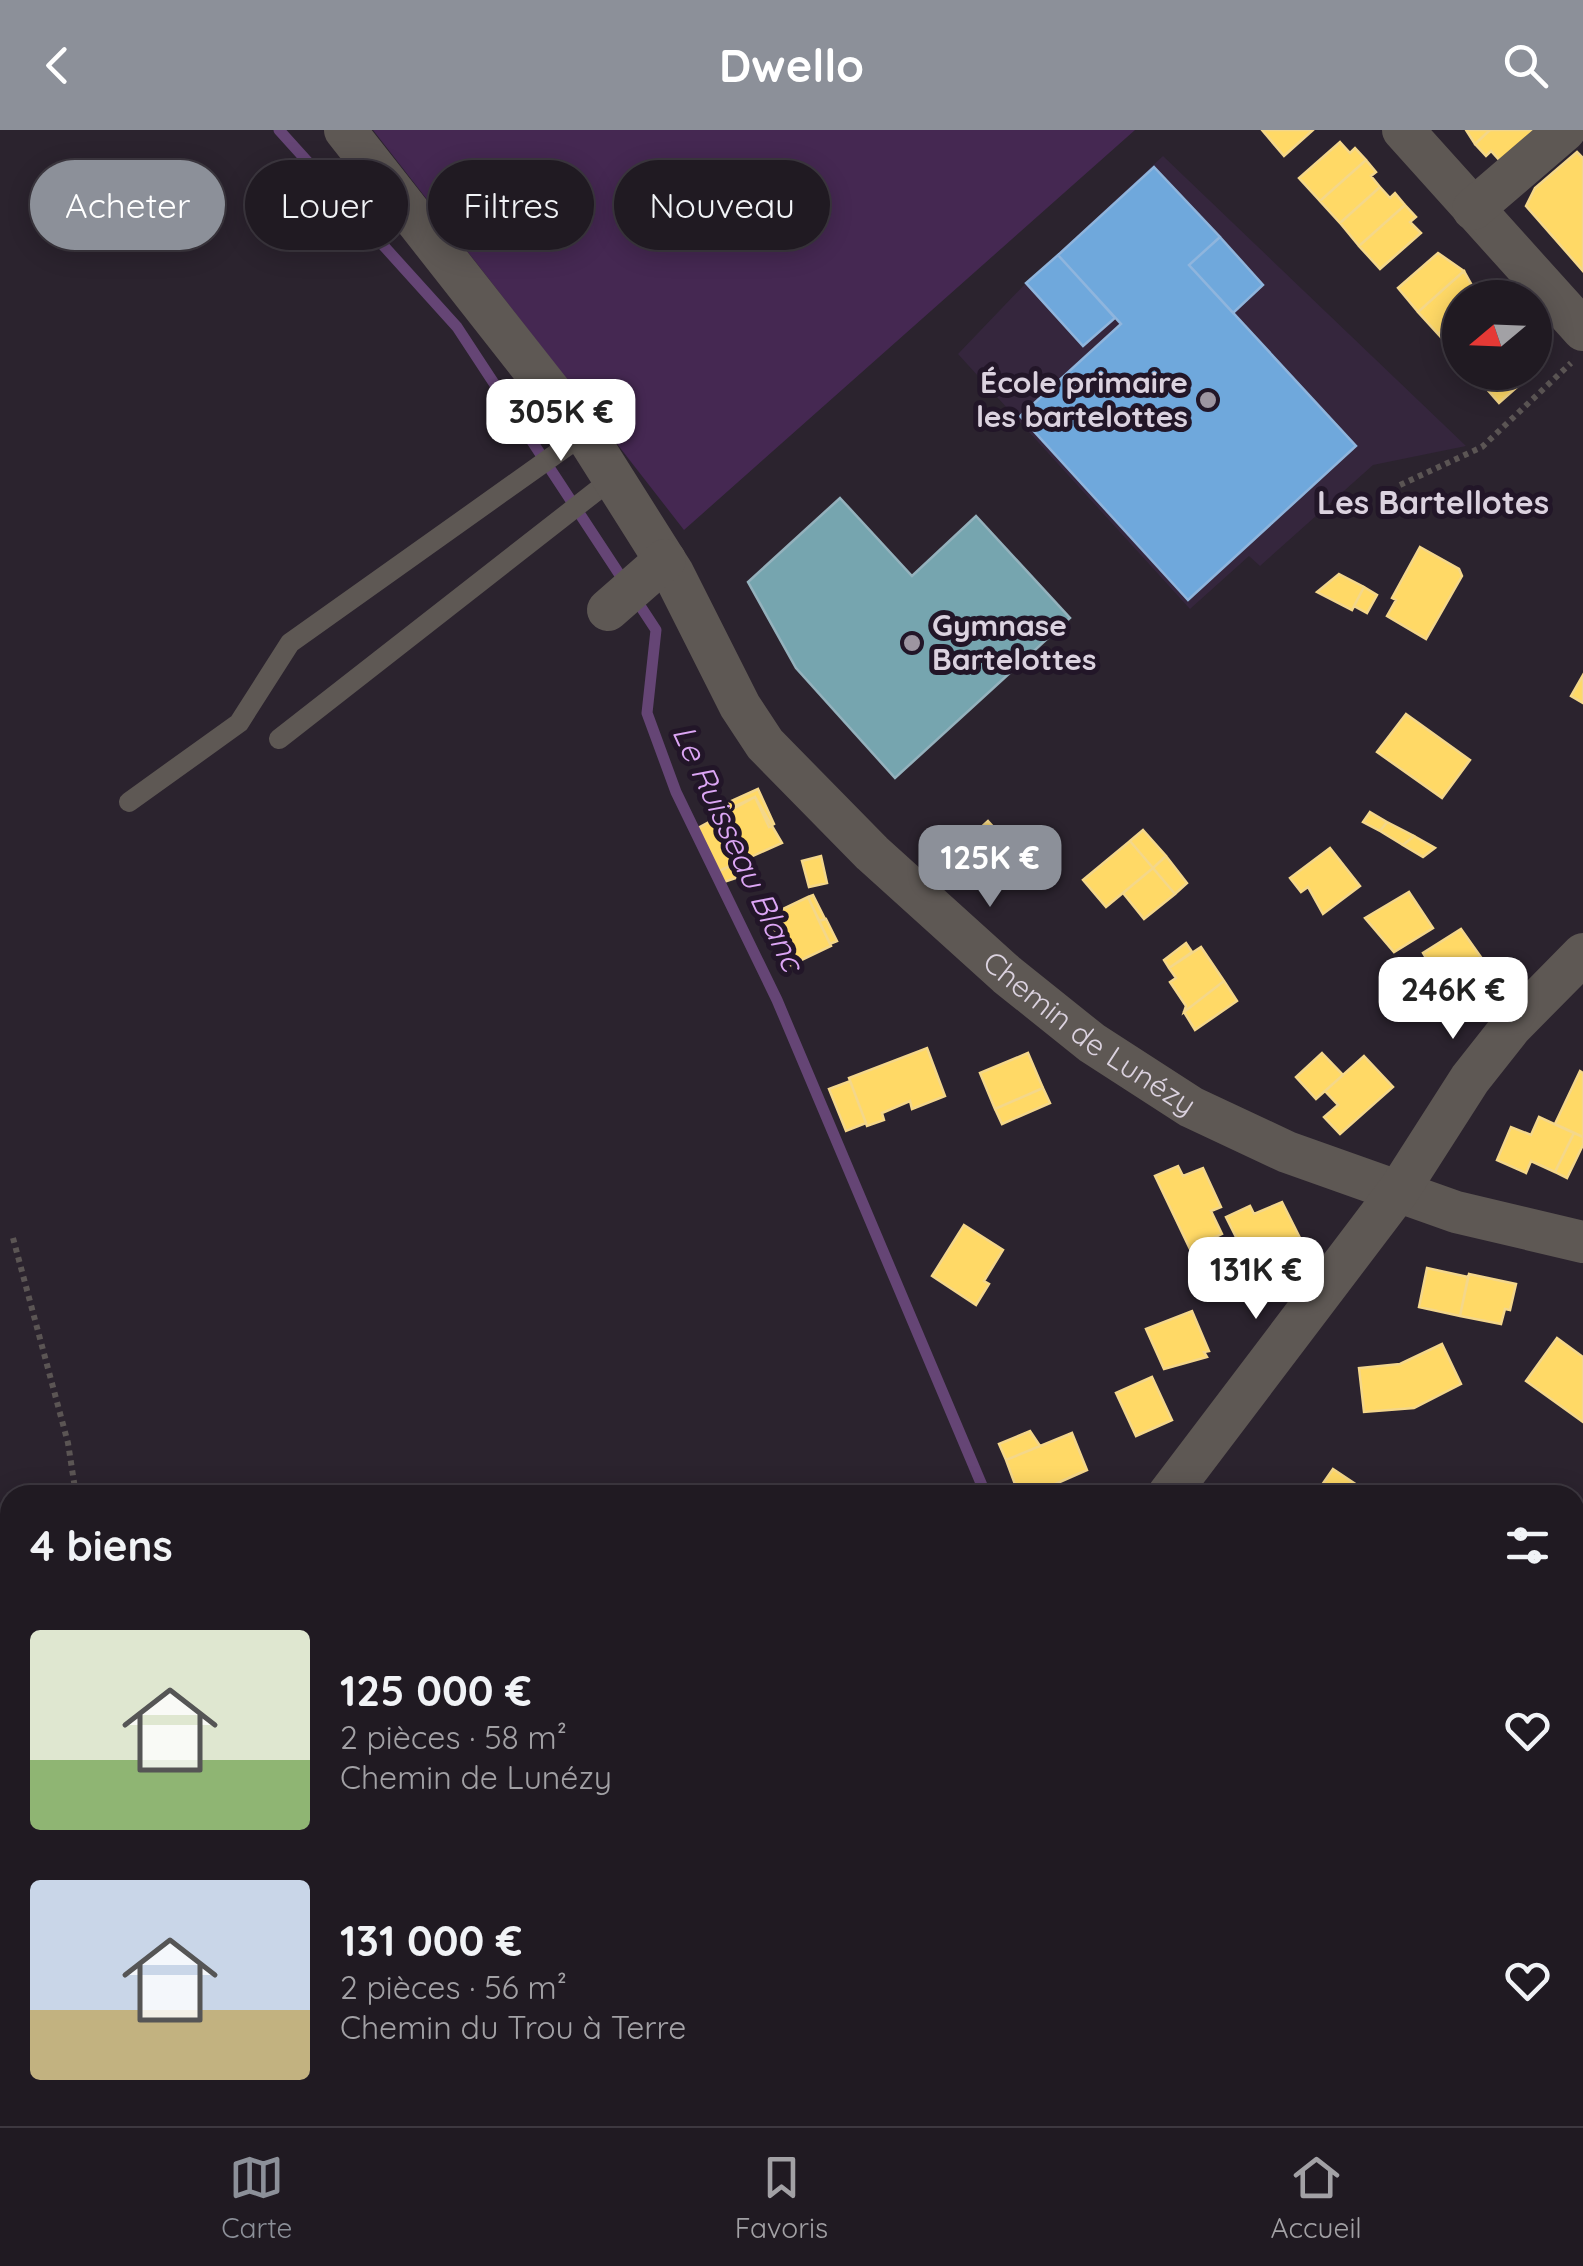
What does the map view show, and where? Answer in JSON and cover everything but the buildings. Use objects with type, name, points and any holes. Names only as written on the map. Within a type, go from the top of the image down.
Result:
[{"type":"street","name":"Chemin de Lunézy","points":[[345,130],[584,434],[661,554],[740,706],[765,744],[872,853],[1007,976],[1092,1043],[1191,1106],[1287,1152],[1456,1212],[1583,1242]]},
{"type":"street","points":[[1402,130],[1473,208],[1581,343]]},
{"type":"street","points":[[1473,208],[1565,130]]},
{"type":"street","points":[[608,610],[661,554]]},
{"type":"street","points":[[1176,1485],[1399,1190],[1470,1078],[1511,1028],[1583,954]]},
{"type":"lane","points":[[129,802],[239,723],[290,644],[584,434]]},
{"type":"lane","points":[[278,739],[613,478]]},
{"type":"path","points":[[1400,484],[1482,447],[1581,343]]},
{"type":"path","points":[[14,1238],[68,1443],[74,1485]]},
{"type":"shaded area","points":[[373,130],[1135,130],[684,530],[466,250],[594,250],[594,160],[428,160],[428,201],[408,175],[408,160],[396,160]]},
{"type":"shaded area","name":"École primaire les bartelottes","points":[[1163,156],[1466,446],[1373,465],[1260,566],[1249,556],[1190,609],[958,354],[1026,283]]},
{"type":"waterway","name":"Le Ruisseau Blanc","points":[[279,130],[457,327],[656,630],[647,713],[676,792],[777,1000],[982,1485]]},
{"type":"place","name":"École primaire les bartelottes","points":[[1208,400]]},
{"type":"place","name":"Gymnase Bartelottes","points":[[912,643]]},
{"type":"district","name":"Les Bartellotes","points":[[1433,503]]}]
